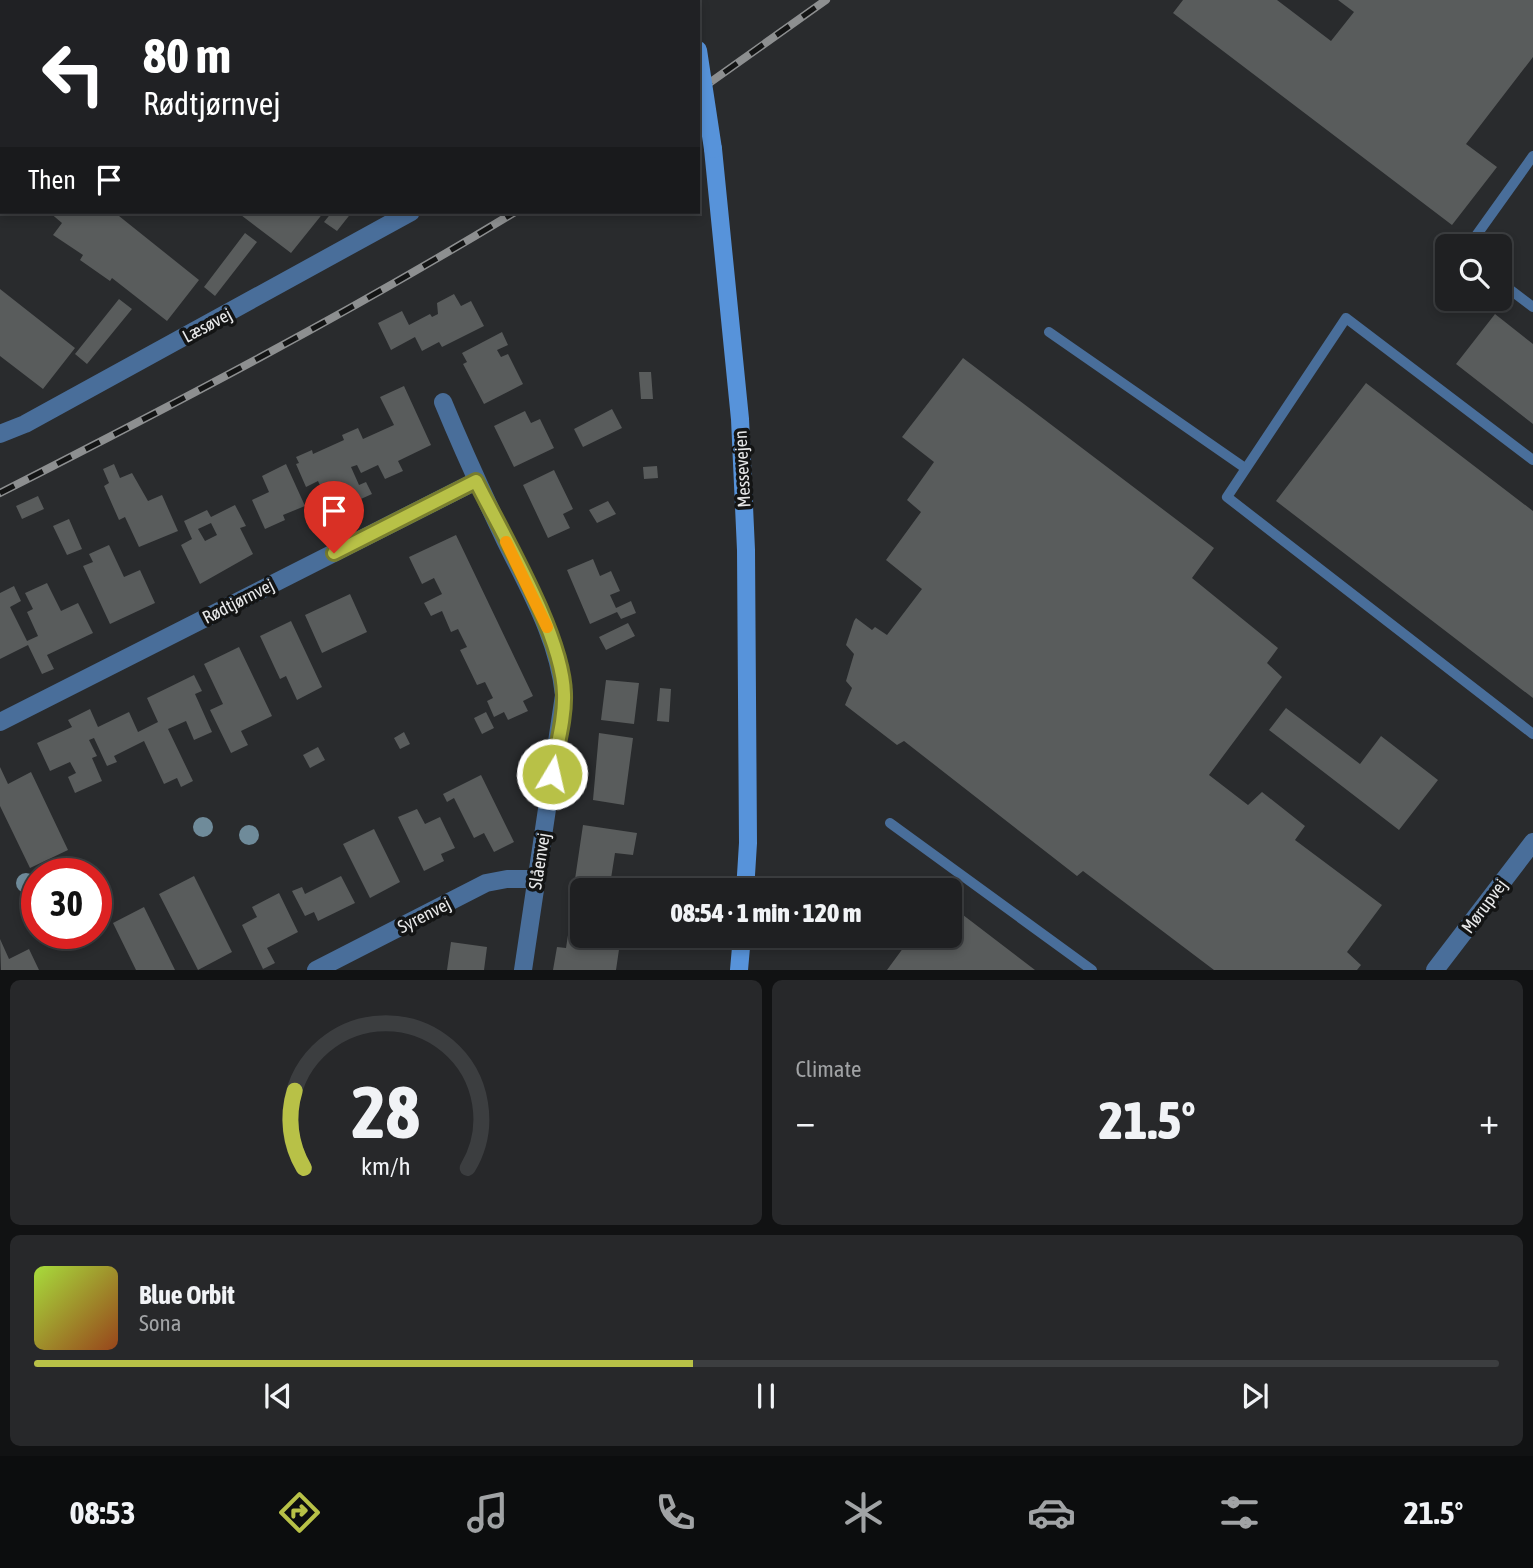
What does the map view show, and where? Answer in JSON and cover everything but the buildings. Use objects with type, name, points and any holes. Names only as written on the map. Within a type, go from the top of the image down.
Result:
[{"type":"main road","name":"Messevejen","points":[[700,63],[713,149],[740,419],[746,537],[748,816],[746,878]]},
{"type":"main road","points":[[739,970],[741,948]]},
{"type":"street","name":"Læsøvej","points":[[0,434],[25,424],[407,214]]},
{"type":"street","name":"Slåenvej","points":[[443,402],[476,481],[551,634],[561,661],[564,695],[523,970]]},
{"type":"street","name":"Rødtjørnvej","points":[[0,722],[476,481]]},
{"type":"street","name":"Mørupvej","points":[[1436,970],[1533,842]]},
{"type":"street","name":"Syrenvej","points":[[316,970],[486,883],[507,879],[536,879]]},
{"type":"lane","points":[[1477,234],[1533,156]]},
{"type":"lane","points":[[1512,291],[1533,307]]},
{"type":"lane","points":[[1533,460],[1346,318],[1227,497],[1533,734]]},
{"type":"lane","points":[[1049,332],[1245,468]]},
{"type":"lane","points":[[890,823],[1092,970]]},
{"type":"railway","points":[[700,90],[826,0]]},
{"type":"railway","points":[[0,493],[260,357],[512,214]]},
{"type":"slow traffic","points":[[506,542],[547,627]]},
{"type":"route","points":[[334,553],[476,481],[551,634],[561,661],[564,695],[552,774]]}]
